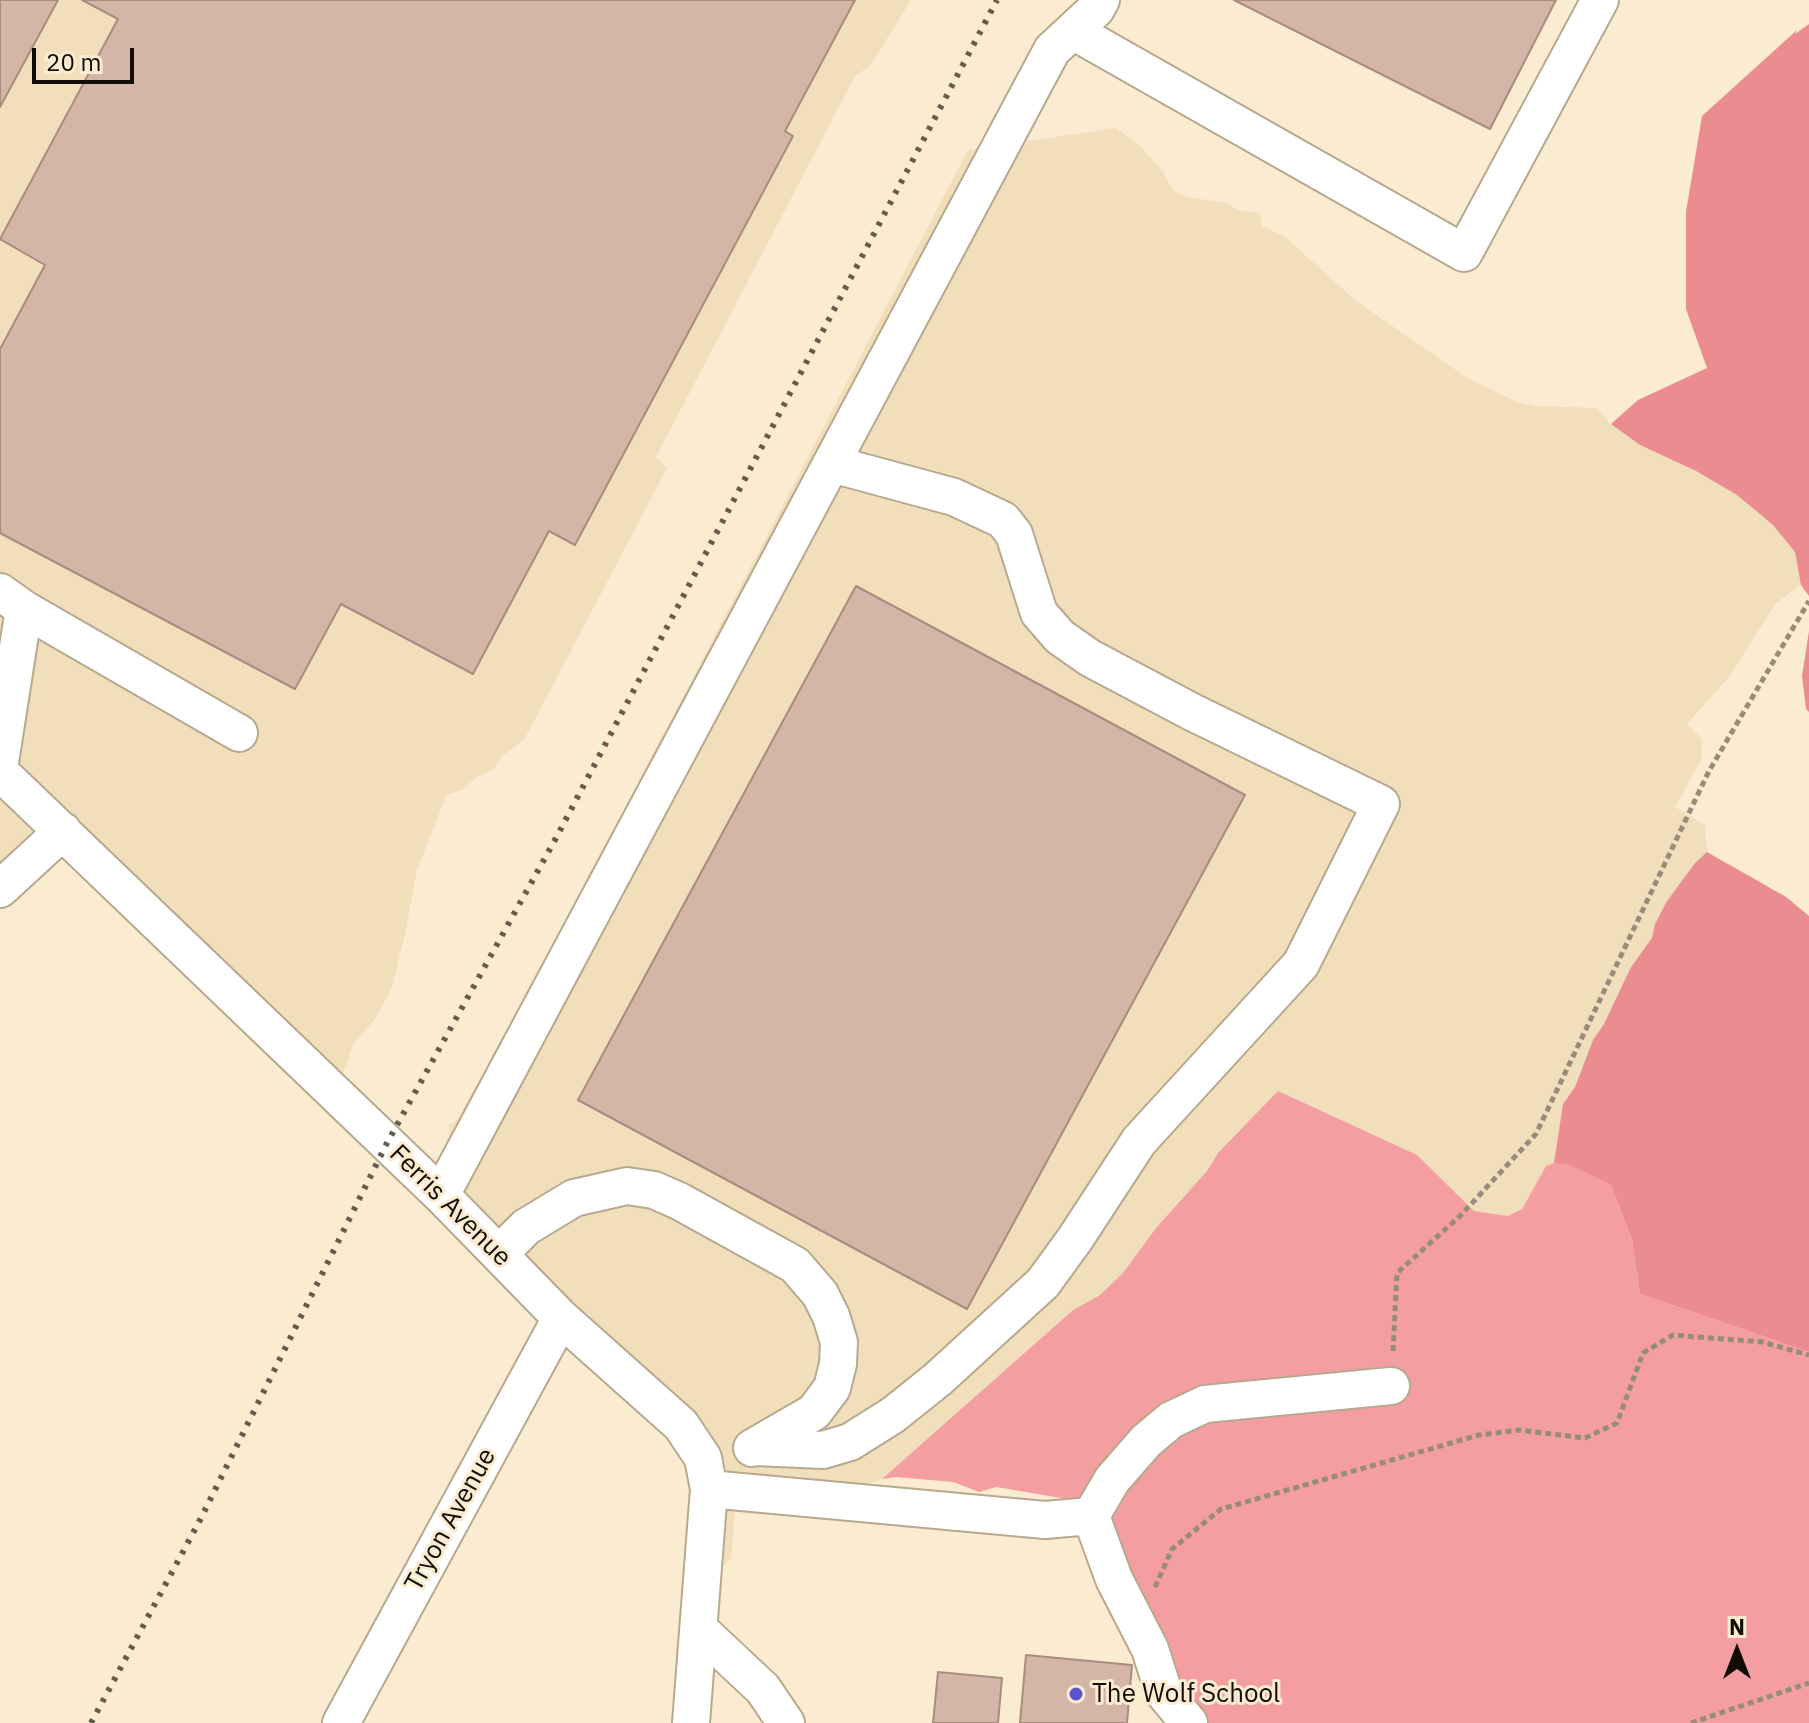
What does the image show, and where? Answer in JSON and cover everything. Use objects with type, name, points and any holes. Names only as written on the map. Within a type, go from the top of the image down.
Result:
[{"type":"street","points":[[441,1195],[1052,50],[1096,9],[1101,0]]},
{"type":"street","points":[[1073,31],[1464,253],[1600,0]]},
{"type":"street","points":[[755,1447],[823,1450],[850,1442],[893,1415],[938,1379],[1043,1283],[1139,1141],[1301,964],[1381,804],[1192,712],[1090,658],[1060,637],[1039,613],[1014,534],[1003,520],[954,497],[832,464]]},
{"type":"street","points":[[0,762],[12,600],[239,733]]},
{"type":"street","name":"Ferris Avenue","points":[[0,772],[441,1195],[561,1318],[681,1425],[706,1474]]},
{"type":"street","points":[[0,889],[63,831]]},
{"type":"street","points":[[499,1254],[526,1227],[564,1203],[627,1186],[654,1190],[679,1201],[795,1265],[820,1294],[839,1342],[832,1388],[814,1412],[706,1474]]},
{"type":"street","name":"Tryon Avenue","points":[[341,1723],[561,1318]]},
{"type":"street","points":[[1091,1516],[1112,1480],[1146,1441],[1171,1420],[1205,1404],[1391,1386]]},
{"type":"street","points":[[706,1474],[1045,1520],[1091,1516]]},
{"type":"street","points":[[691,1723],[706,1474]]},
{"type":"street","points":[[1091,1516],[1114,1579],[1150,1649],[1164,1693],[1189,1723]]},
{"type":"street","points":[[699,1629],[763,1689],[786,1723]]},
{"type":"path","points":[[1391,1386],[1397,1273],[1460,1216],[1536,1134],[1709,771],[1809,601]]},
{"type":"path","points":[[1153,1592],[1172,1549],[1221,1509],[1479,1435],[1519,1430],[1585,1438],[1617,1423],[1643,1353],[1673,1335],[1762,1342],[1809,1355]]},
{"type":"path","points":[[1691,1723],[1809,1683]]},
{"type":"shaded area","points":[[0,0],[911,0],[870,66],[855,76],[656,457],[667,468],[524,740],[502,756],[493,770],[477,777],[462,790],[447,794],[417,870],[392,988],[375,1019],[353,1044],[336,1095],[60,845],[0,899]]},
{"type":"shaded area","points":[[1809,24],[1809,596],[1801,585],[1795,552],[1773,525],[1737,495],[1696,471],[1640,445],[1611,424],[1638,400],[1707,368],[1686,309],[1686,212],[1702,116],[1797,30],[1795,34]]},
{"type":"shaded area","points":[[1116,128],[1137,143],[1163,172],[1173,190],[1187,197],[1227,203],[1237,210],[1259,213],[1262,226],[1284,236],[1356,301],[1466,377],[1517,402],[1535,406],[1596,408],[1611,424],[1640,445],[1696,471],[1737,495],[1773,525],[1795,552],[1801,585],[1776,603],[1729,677],[1687,724],[1702,739],[1701,760],[1675,807],[1705,825],[1707,852],[1667,901],[1655,924],[1652,938],[1631,967],[1604,1025],[1593,1040],[1575,1087],[1563,1104],[1554,1163],[1546,1166],[1522,1209],[1508,1216],[1474,1211],[1417,1155],[1218,1153],[1207,1171],[1156,1228],[1123,1273],[1100,1295],[1073,1310],[882,1479],[853,1489],[736,1497],[731,1559],[718,1571],[696,1483],[673,1444],[429,1195],[449,1145],[449,1125],[458,1119],[565,923],[968,150]]},
{"type":"shaded area","points":[[1809,631],[1809,712],[1802,676]]},
{"type":"shaded area","points":[[1707,852],[1786,897],[1809,916],[1809,1352],[1640,1294],[1632,1240],[1611,1185],[1569,1165],[1554,1163],[1563,1104],[1575,1087],[1593,1040],[1631,967],[1652,938],[1655,924],[1667,901]]},
{"type":"shaded area","points":[[1278,1091],[1417,1155],[1474,1211],[1508,1216],[1522,1209],[1546,1166],[1554,1163],[1569,1165],[1611,1185],[1632,1240],[1640,1294],[1809,1352],[1809,1723],[1187,1723],[1073,1500],[996,1487],[979,1492],[953,1482],[897,1477],[882,1479],[1073,1310],[1100,1295],[1123,1273],[1156,1228],[1207,1171],[1218,1153]]},
{"type":"building","points":[[0,0],[58,0],[0,107]]},
{"type":"building","points":[[82,0],[855,0],[785,131],[793,136],[575,545],[549,531],[473,674],[341,604],[295,689],[0,533],[0,349],[45,265],[0,239],[118,19]]},
{"type":"building","points":[[1234,0],[1556,0],[1490,129]]},
{"type":"building","points":[[856,586],[1245,795],[967,1309],[578,1100]]},
{"type":"building","name":"The Wolf School","points":[[1026,1655],[1132,1665],[1127,1723],[1020,1723]]},
{"type":"building","points":[[938,1672],[1002,1678],[998,1723],[933,1723]]},
{"type":"railway","points":[[91,1723],[200,1520],[387,1143],[556,838],[997,0]]},
{"type":"place","name":"The Wolf School","points":[[1076,1694]]}]
